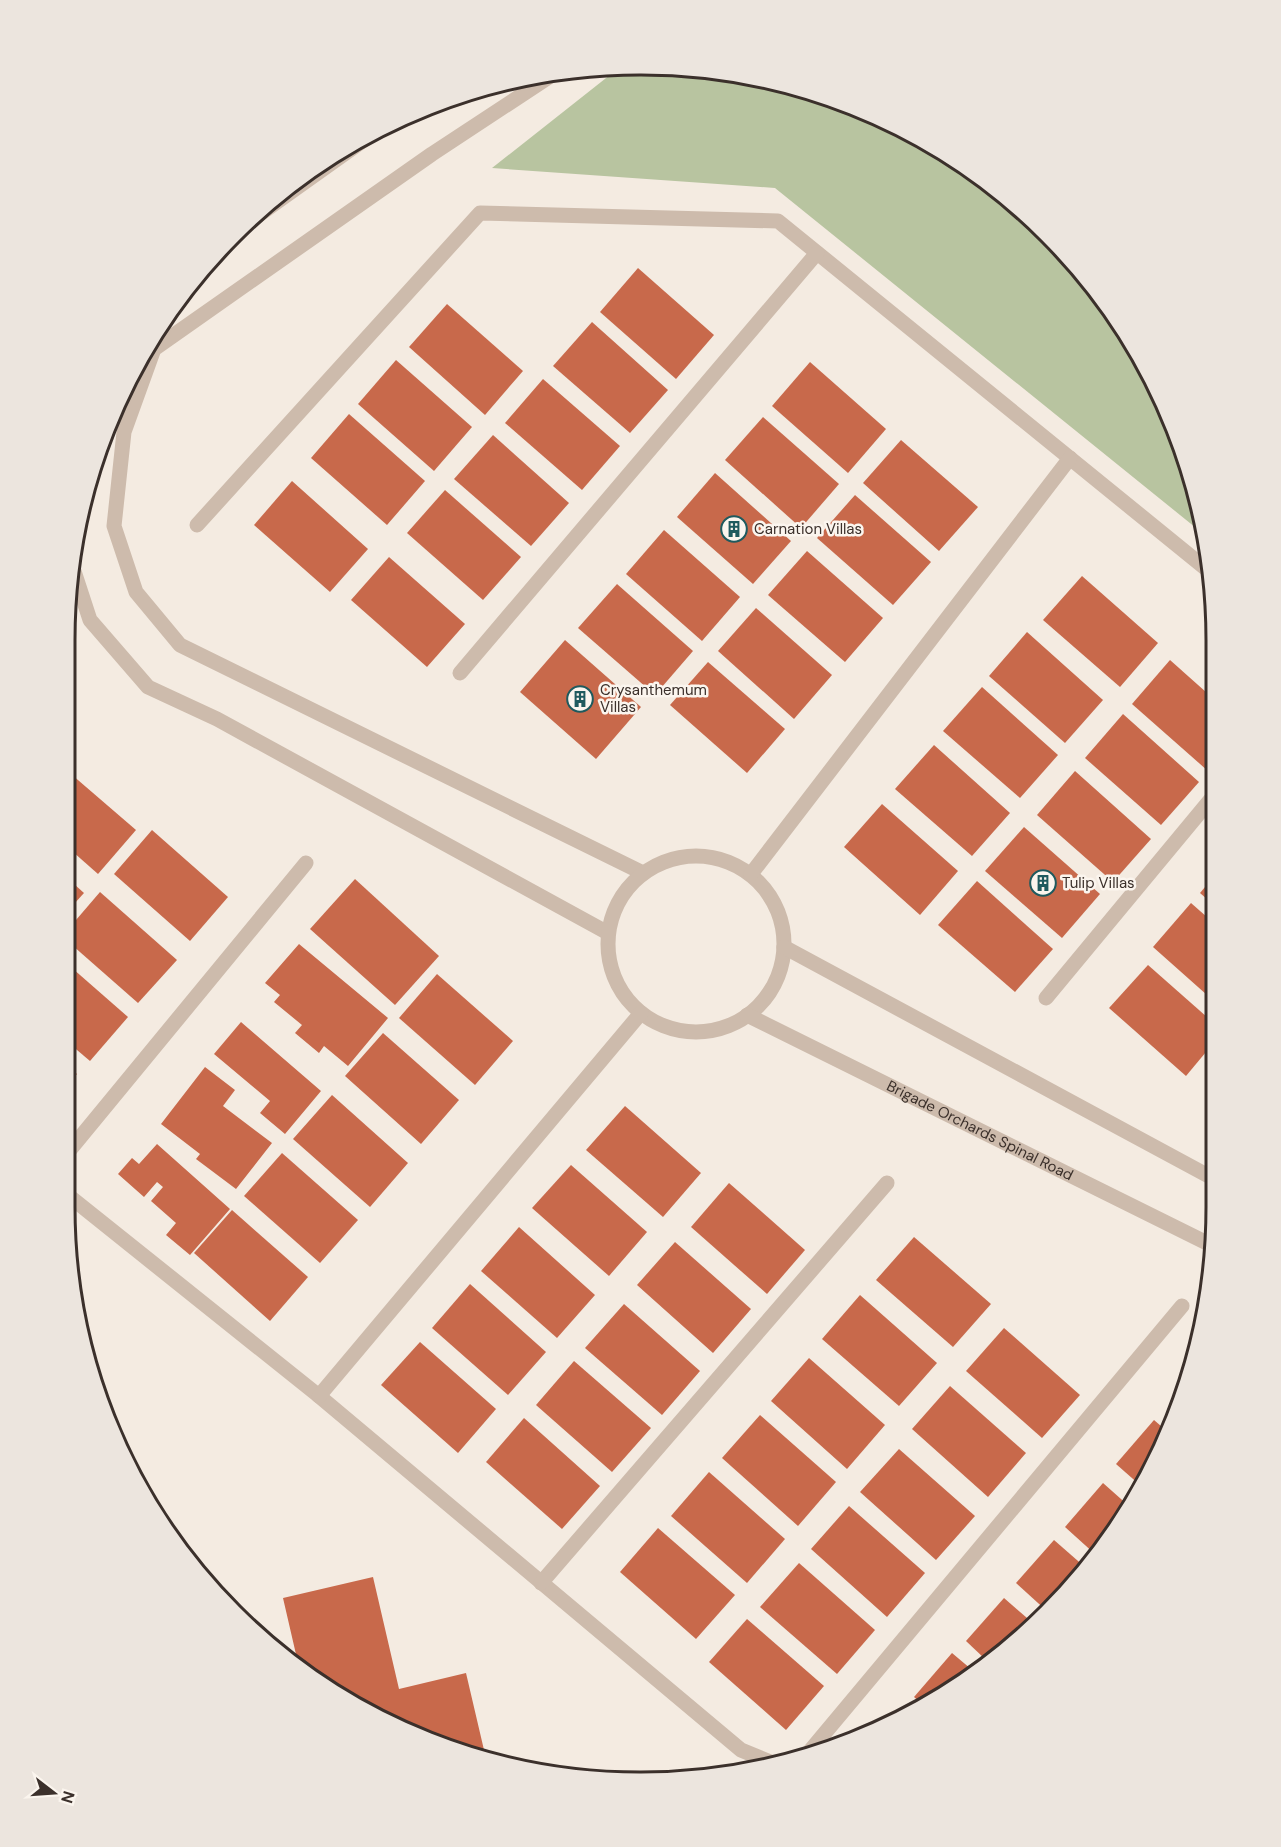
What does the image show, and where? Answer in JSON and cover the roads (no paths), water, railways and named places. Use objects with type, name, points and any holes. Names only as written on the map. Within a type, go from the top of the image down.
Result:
[{"type":"street","points":[[158,346],[423,161],[521,88]]},
{"type":"street","points":[[197,525],[480,213],[778,222],[1201,564]]},
{"type":"street","points":[[460,673],[817,253]]},
{"type":"street","points":[[150,359],[124,432],[114,526],[136,592],[180,645],[643,873]]},
{"type":"street","points":[[751,874],[1070,458]]},
{"type":"street","points":[[78,584],[90,620],[148,687],[217,719],[608,933]]},
{"type":"street","points":[[1046,998],[1206,805]]},
{"type":"street","points":[[697,855],[726,860],[751,874],[769,895],[781,920],[783,947],[778,973],[766,997],[747,1016],[721,1028],[693,1032],[665,1027],[640,1013],[621,991],[610,963],[608,933],[614,910],[626,890],[643,873],[669,859],[697,855]]},
{"type":"street","points":[[75,1144],[306,863]]},
{"type":"street","points":[[783,947],[1206,1175]]},
{"type":"street","points":[[319,1396],[640,1013]]},
{"type":"street","name":"Brigade Orchards Spinal Road","points":[[747,1016],[1205,1242]]},
{"type":"street","points":[[541,1583],[886,1183]]},
{"type":"street","points":[[75,1201],[319,1396],[741,1750],[762,1759]]},
{"type":"street","points":[[816,1744],[1182,1306]]},
{"type":"place","name":"Carnation Villas","points":[[734,529]]},
{"type":"place","name":"Crysanthemum Villas","points":[[580,699]]},
{"type":"place","name":"Tulip Villas","points":[[1043,883]]}]
